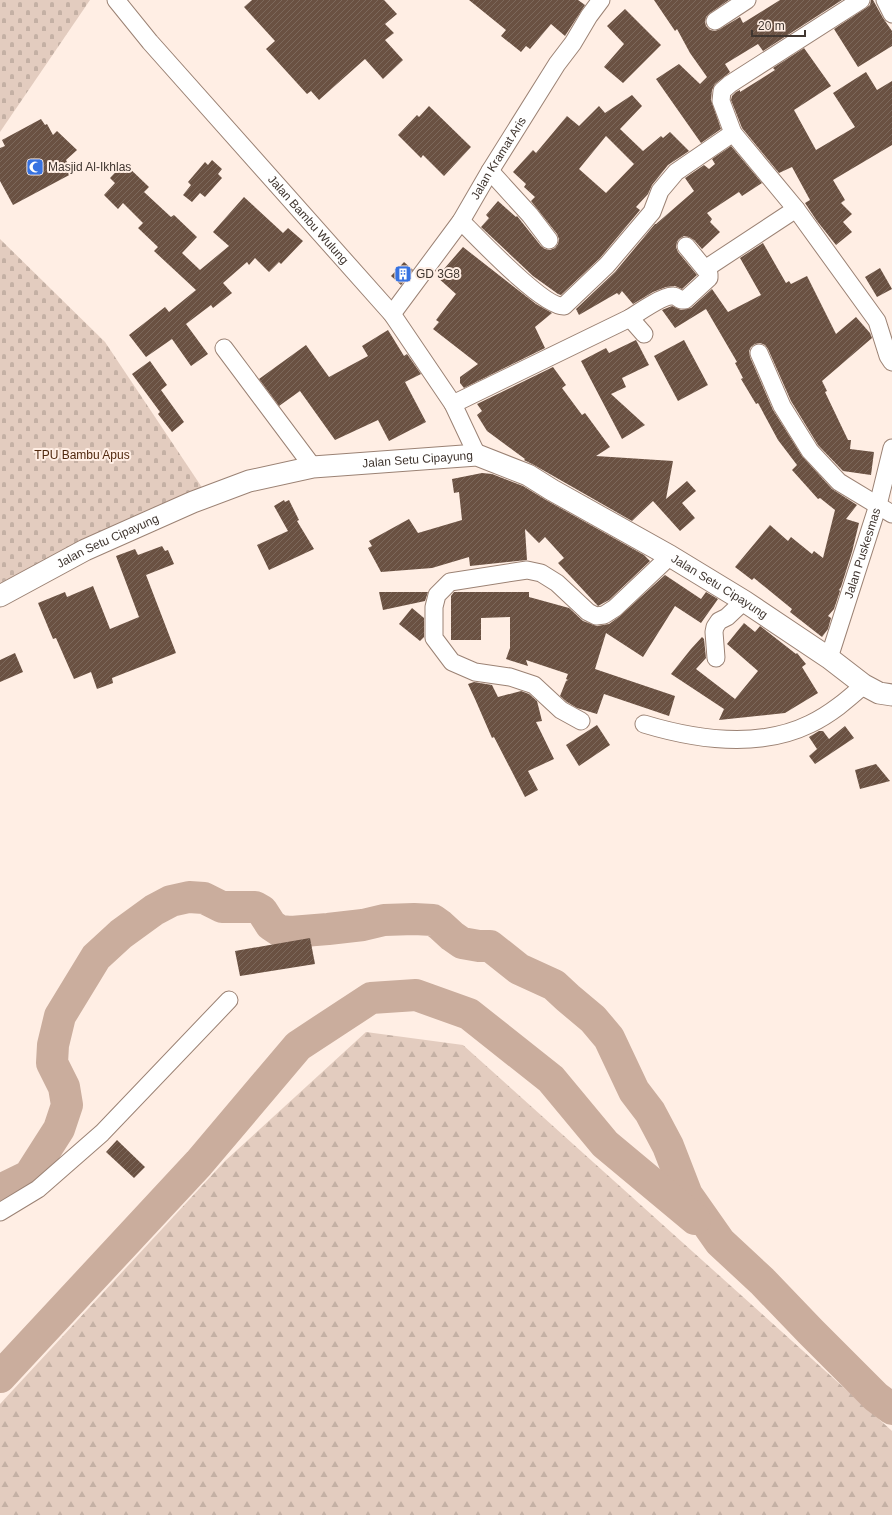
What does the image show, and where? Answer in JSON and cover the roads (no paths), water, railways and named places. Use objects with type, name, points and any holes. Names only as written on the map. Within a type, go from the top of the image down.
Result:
[{"type":"street","name":"Jalan Bambu Wulung","points":[[116,0],[150,42],[392,314],[453,404],[477,455]]},
{"type":"street","name":"Jalan Kramat Aris","points":[[392,314],[461,220],[490,170],[557,64],[573,43],[589,16],[601,0]]},
{"type":"street","points":[[715,21],[747,0]]},
{"type":"street","points":[[861,0],[730,84],[722,91],[721,101],[733,133],[796,209],[877,321],[888,356],[892,362]]},
{"type":"street","points":[[885,0],[892,14]]},
{"type":"street","points":[[461,220],[523,280],[557,306],[564,306],[607,265],[652,212],[660,191],[676,172],[733,133]]},
{"type":"street","points":[[490,170],[530,215],[549,240]]},
{"type":"street","points":[[706,269],[796,209]]},
{"type":"street","points":[[453,404],[630,318],[651,304],[670,296],[675,296],[681,300],[685,300],[709,278],[709,274],[706,269],[686,246]]},
{"type":"street","points":[[630,318],[644,334]]},
{"type":"street","points":[[224,348],[313,467]]},
{"type":"street","points":[[759,353],[782,406],[810,451],[839,482],[885,509]]},
{"type":"street","name":"Jalan Puskesmas","points":[[829,658],[885,509],[892,448]]},
{"type":"street","name":"Jalan Setu Cipayung","points":[[0,596],[85,550],[193,502],[249,481],[313,467],[477,455],[528,475],[670,556],[744,602],[829,658],[864,685],[879,692],[892,695]]},
{"type":"street","points":[[581,721],[561,710],[534,685],[510,677],[474,672],[452,662],[434,638],[434,607],[437,595],[450,582],[527,570],[541,573],[552,580],[588,612],[596,616],[604,615],[615,608],[670,556]]},
{"type":"street","points":[[716,658],[715,627],[719,621],[726,618],[744,602]]},
{"type":"street","points":[[644,724],[657,728],[705,737],[731,740],[762,737],[789,732],[809,725],[842,705],[864,685]]},
{"type":"street","points":[[0,1212],[38,1189],[102,1133],[229,1000]]},
{"type":"waterway","points":[[0,1190],[29,1176],[59,1129],[67,1105],[64,1087],[52,1063],[53,1045],[60,1016],[96,957],[121,934],[154,910],[171,901],[189,897],[204,898],[222,907],[255,907],[262,911],[271,925],[280,931],[291,932],[363,925],[384,920],[433,920],[462,943],[490,946],[519,969],[554,985],[593,1019],[609,1038],[634,1091],[650,1112],[668,1146],[687,1195],[720,1242],[762,1281],[876,1397],[892,1409]]},
{"type":"waterway","points":[[0,1377],[199,1163],[298,1046],[371,998],[416,995],[469,1014],[551,1079],[605,1144],[695,1219]]},
{"type":"place","name":"Masjid Al-Ikhlas","points":[[35,167]]},
{"type":"place","name":"GD 3G8","points":[[403,274]]},
{"type":"park label","name":"TPU Bambu Apus","points":[[82,455]]}]
